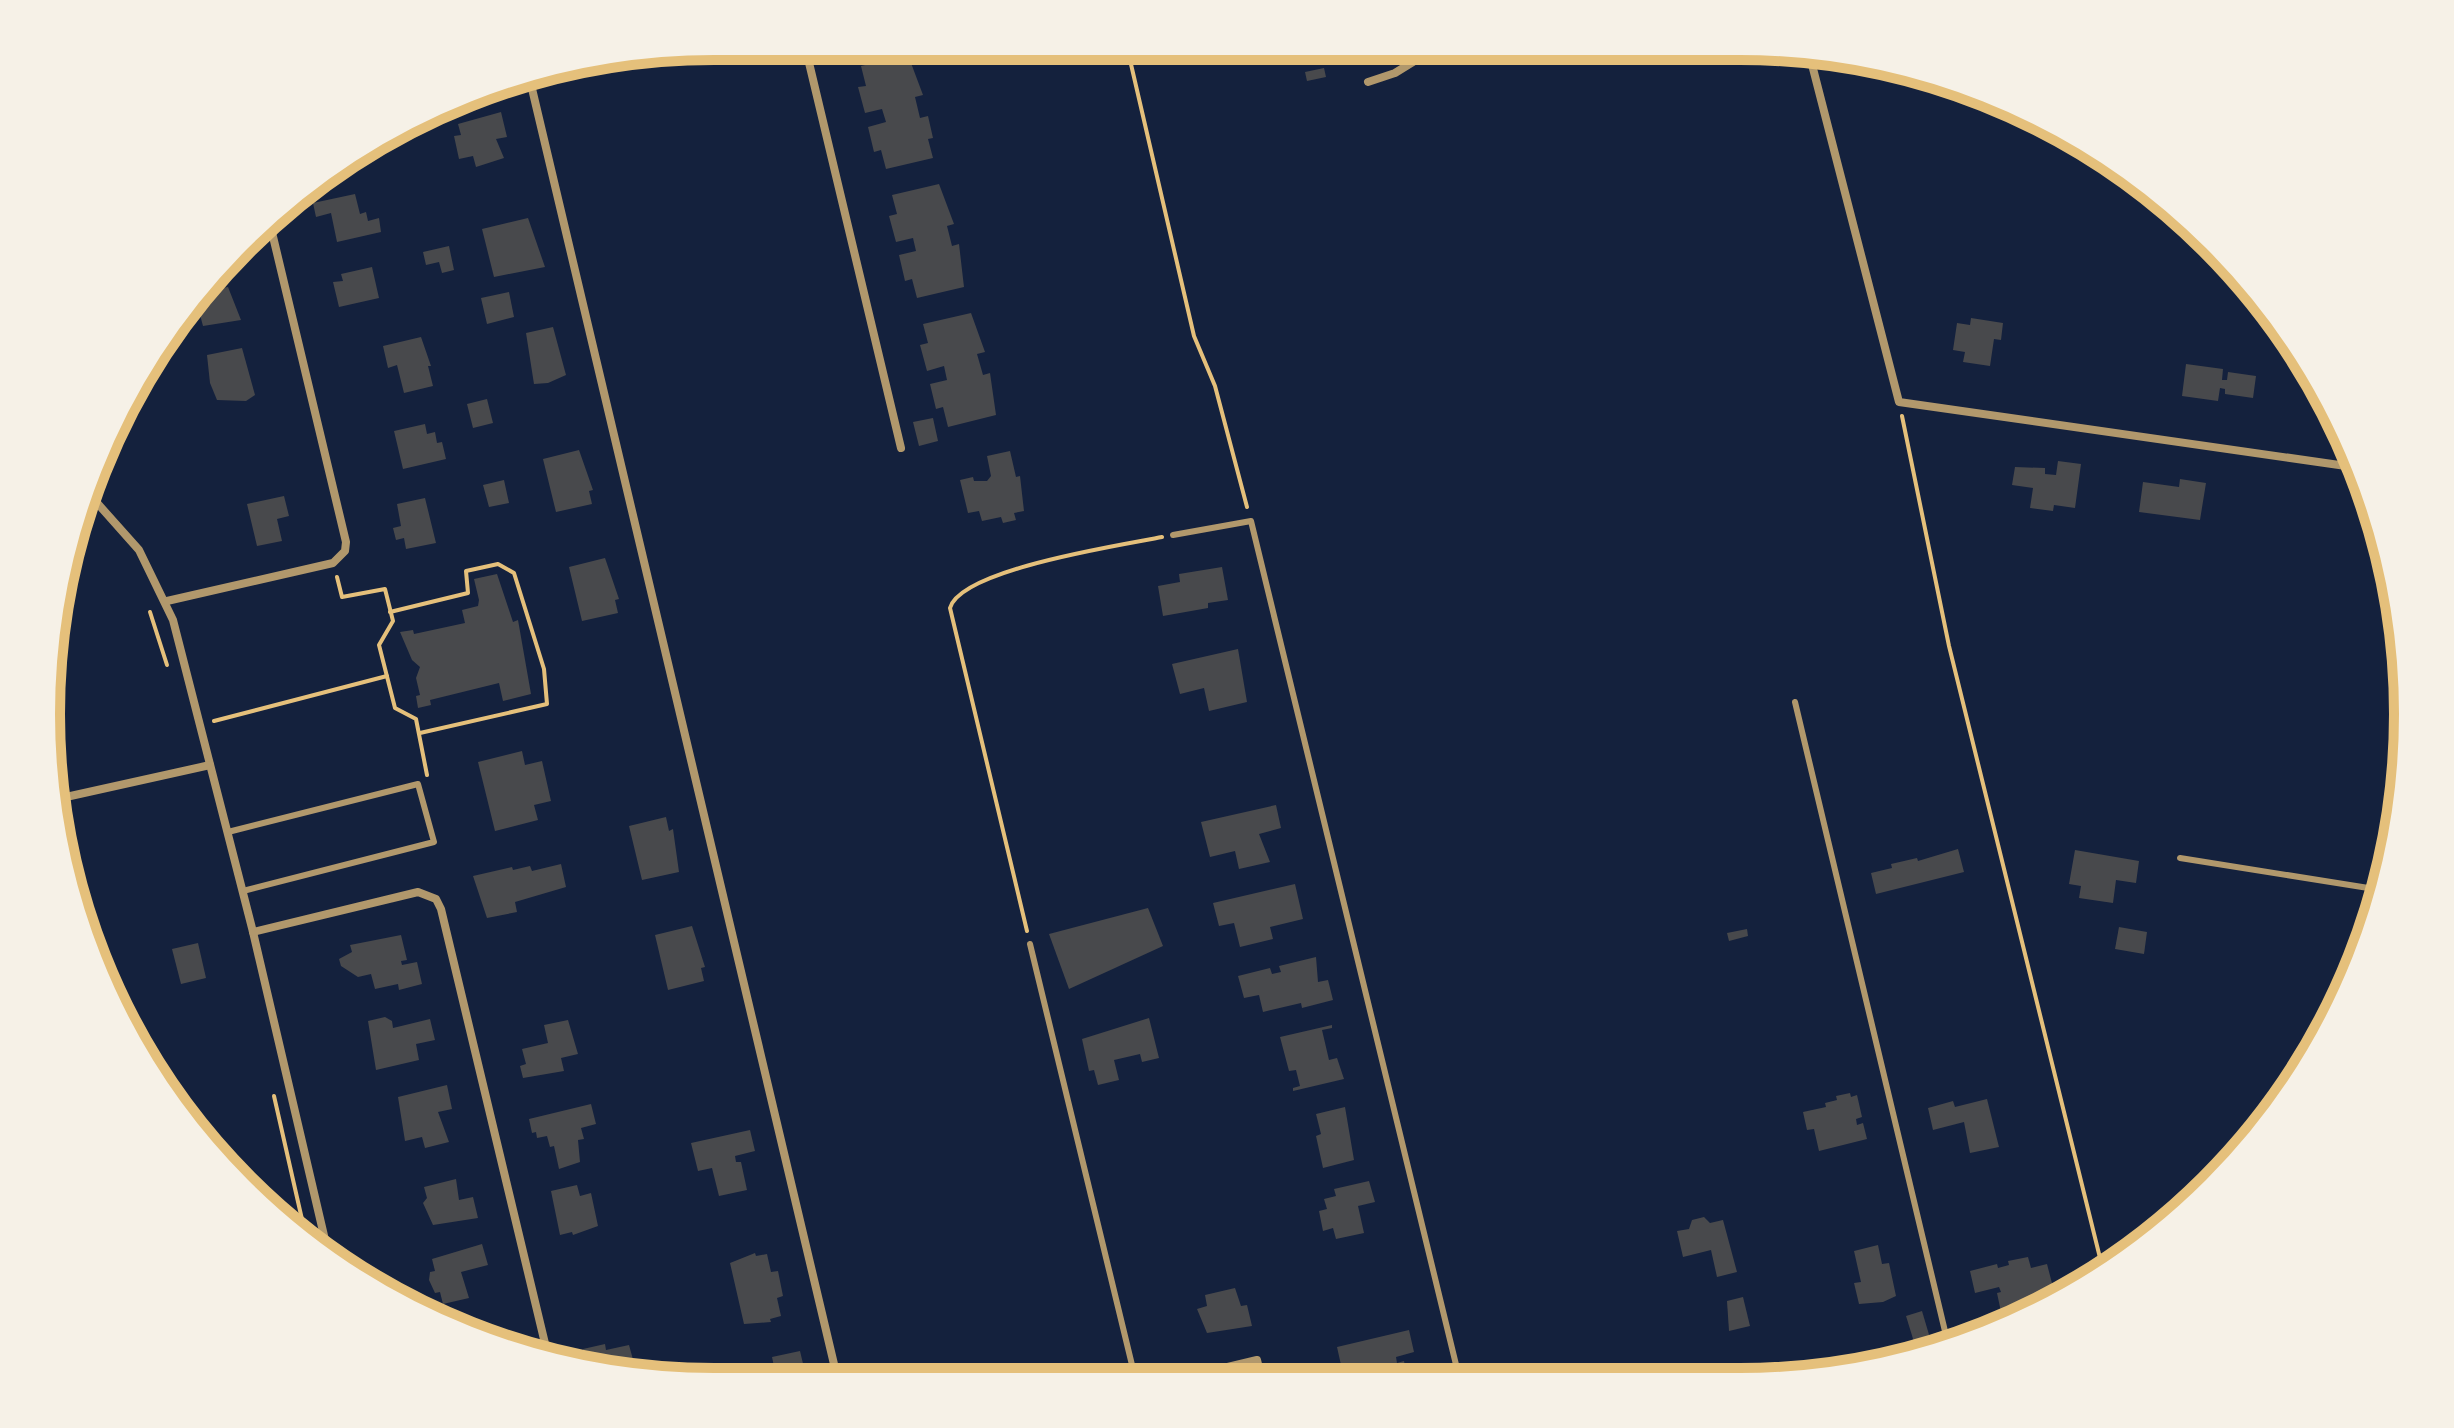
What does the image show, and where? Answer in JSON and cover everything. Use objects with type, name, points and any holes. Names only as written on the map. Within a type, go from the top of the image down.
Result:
[{"type":"street","points":[[808,60],[901,448]]},
{"type":"street","points":[[1368,82],[1395,73],[1416,60]]},
{"type":"street","points":[[1812,64],[1899,402],[2345,466]]},
{"type":"street","points":[[531,86],[835,1368]]},
{"type":"street","points":[[167,601],[333,563],[342,557],[346,542],[272,233]]},
{"type":"street","points":[[96,501],[131,539],[167,601],[243,891],[325,1239]]},
{"type":"street","points":[[66,797],[210,765]]},
{"type":"street","points":[[253,932],[418,892],[436,899],[441,909],[546,1346]]},
{"type":"street","points":[[1223,1368],[1257,1360],[1259,1368]]},
{"type":"lane","points":[[1173,535],[1251,521],[1457,1368]]},
{"type":"lane","points":[[1795,702],[1946,1334]]},
{"type":"lane","points":[[228,832],[418,784],[434,842],[243,891]]},
{"type":"lane","points":[[2180,858],[2370,888]]},
{"type":"lane","points":[[1030,944],[1133,1368]]},
{"type":"path","points":[[1130,60],[1194,336],[1215,386],[1251,521]]},
{"type":"path","points":[[1899,402],[1949,646],[2100,1260]]},
{"type":"path","points":[[1030,944],[950,608],[952,598],[967,586],[1010,571],[1173,535]]},
{"type":"path","points":[[333,563],[342,597],[385,589],[393,621],[379,645],[395,708],[416,719],[420,733],[429,773],[418,784]]},
{"type":"path","points":[[390,612],[468,593],[466,571],[498,564],[514,573],[544,669],[547,704],[420,733]]},
{"type":"path","points":[[149,608],[167,666]]},
{"type":"path","points":[[200,725],[387,676]]},
{"type":"path","points":[[271,1084],[303,1222]]},
{"type":"building","points":[[887,60],[910,60],[923,95],[915,97],[920,118],[928,116],[933,138],[928,139],[933,158],[886,169],[881,150],[874,152],[868,127],[886,122],[882,109],[865,113],[858,87],[866,86],[861,66]]},
{"type":"building","points":[[1324,68],[1326,77],[1307,81],[1305,72]]},
{"type":"building","points":[[501,112],[507,137],[496,139],[504,158],[476,167],[473,156],[459,159],[454,136],[461,135],[458,124]]},
{"type":"building","points":[[939,184],[954,224],[947,226],[952,246],[959,244],[964,287],[917,298],[912,279],[905,281],[899,255],[916,251],[913,238],[896,242],[889,216],[897,214],[892,195]]},
{"type":"building","points":[[355,194],[360,214],[366,212],[368,221],[379,218],[381,232],[337,242],[331,213],[316,217],[313,203]]},
{"type":"building","points":[[528,218],[545,267],[494,277],[482,229]]},
{"type":"building","points":[[449,246],[454,270],[442,273],[439,262],[426,265],[423,252]]},
{"type":"building","points":[[372,267],[379,298],[339,307],[333,282],[343,281],[341,274]]},
{"type":"building","points":[[228,287],[241,320],[203,326],[199,311],[217,289]]},
{"type":"building","points":[[509,292],[514,317],[487,324],[481,298]]},
{"type":"building","points":[[971,313],[985,352],[977,354],[983,375],[990,373],[996,415],[948,427],[943,407],[936,409],[930,384],[947,380],[944,366],[927,371],[920,345],[928,343],[923,324]]},
{"type":"building","points":[[1971,318],[2003,323],[2001,340],[1994,339],[1990,366],[1963,362],[1965,352],[1953,350],[1957,323],[1970,325]]},
{"type":"building","points":[[553,327],[566,375],[548,383],[534,384],[526,333]]},
{"type":"building","points":[[421,337],[431,366],[428,366],[433,386],[404,393],[397,365],[388,368],[383,346]]},
{"type":"building","points":[[242,348],[255,395],[246,401],[217,400],[210,383],[207,355]]},
{"type":"building","points":[[2186,364],[2223,369],[2222,380],[2227,380],[2228,372],[2256,376],[2253,398],[2225,394],[2225,389],[2220,388],[2218,401],[2182,396]]},
{"type":"building","points":[[487,399],[493,423],[473,428],[467,404]]},
{"type":"building","points":[[933,418],[938,441],[919,446],[913,422]]},
{"type":"building","points":[[425,424],[427,434],[435,432],[437,443],[442,442],[446,459],[403,469],[394,431]]},
{"type":"building","points":[[579,450],[593,490],[589,491],[592,504],[556,512],[543,459]]},
{"type":"building","points":[[1010,451],[1016,477],[1020,476],[1024,511],[1014,513],[1016,520],[1003,523],[1001,517],[982,521],[979,511],[968,513],[960,480],[973,477],[974,481],[987,481],[991,476],[987,456]]},
{"type":"building","points":[[2058,461],[2081,464],[2075,508],[2054,505],[2053,511],[2030,508],[2033,488],[2012,485],[2015,467],[2045,468],[2045,474],[2056,475]]},
{"type":"building","points":[[2180,479],[2206,483],[2200,520],[2139,512],[2143,482],[2179,487]]},
{"type":"building","points":[[504,480],[509,503],[489,507],[483,485]]},
{"type":"building","points":[[284,496],[289,516],[277,519],[282,541],[257,546],[247,504]]},
{"type":"building","points":[[425,498],[436,543],[406,549],[404,538],[396,540],[393,528],[401,526],[397,504]]},
{"type":"building","points":[[605,558],[619,599],[615,600],[618,613],[582,621],[569,567]]},
{"type":"building","points":[[1222,567],[1228,600],[1208,603],[1208,608],[1163,616],[1158,586],[1180,582],[1179,574]]},
{"type":"building","points":[[497,574],[513,622],[518,620],[531,694],[503,701],[499,683],[430,700],[431,705],[418,708],[416,696],[420,695],[416,678],[420,667],[412,660],[400,632],[413,630],[414,634],[465,623],[462,610],[478,606],[474,579]]},
{"type":"building","points":[[1238,649],[1247,702],[1209,711],[1204,688],[1180,694],[1172,664]]},
{"type":"building","points":[[522,751],[525,765],[542,761],[551,801],[534,805],[538,820],[495,831],[478,762]]},
{"type":"building","points":[[1276,805],[1281,828],[1259,834],[1270,862],[1239,869],[1235,851],[1210,857],[1201,822]]},
{"type":"building","points":[[666,817],[669,831],[673,829],[679,872],[642,880],[629,826]]},
{"type":"building","points":[[1958,849],[1964,872],[1876,894],[1871,873],[1892,868],[1891,864],[1917,858],[1918,861]]},
{"type":"building","points":[[2075,850],[2139,861],[2136,883],[2116,880],[2113,903],[2079,898],[2081,886],[2069,884]]},
{"type":"building","points":[[561,864],[566,887],[515,902],[517,912],[487,918],[473,876],[512,867],[513,870],[530,866],[532,871]]},
{"type":"building","points":[[1295,884],[1303,919],[1270,927],[1273,939],[1240,947],[1234,923],[1219,926],[1213,903]]},
{"type":"building","points":[[1148,908],[1163,946],[1069,989],[1049,934]]},
{"type":"building","points":[[692,926],[705,967],[701,968],[704,981],[668,990],[655,935]]},
{"type":"building","points":[[2119,927],[2147,932],[2144,954],[2115,949]]},
{"type":"building","points":[[1747,929],[1748,936],[1729,941],[1727,933]]},
{"type":"building","points":[[401,935],[407,960],[401,961],[402,965],[417,962],[422,984],[399,990],[398,984],[375,989],[371,974],[358,977],[341,966],[339,959],[352,952],[350,945]]},
{"type":"building","points":[[198,943],[206,978],[181,984],[172,949]]},
{"type":"building","points":[[1316,957],[1318,982],[1328,980],[1333,1000],[1302,1008],[1301,1003],[1263,1012],[1259,995],[1244,998],[1238,976],[1270,968],[1272,974],[1281,972],[1279,966]]},
{"type":"building","points":[[385,1017],[392,1021],[393,1028],[430,1019],[435,1040],[416,1044],[419,1060],[376,1070],[368,1021]]},
{"type":"building","points":[[1149,1018],[1159,1058],[1142,1062],[1140,1054],[1114,1060],[1119,1080],[1098,1085],[1094,1070],[1089,1071],[1082,1039]]},
{"type":"building","points":[[568,1020],[578,1054],[561,1058],[564,1071],[523,1078],[520,1066],[526,1064],[522,1049],[548,1043],[544,1025]]},
{"type":"building","points":[[1332,1025],[1332,1028],[1322,1030],[1329,1060],[1337,1058],[1344,1079],[1293,1091],[1293,1088],[1300,1086],[1296,1070],[1289,1071],[1280,1037]]},
{"type":"building","points":[[447,1085],[452,1109],[438,1112],[449,1142],[425,1148],[422,1137],[405,1141],[398,1097]]},
{"type":"building","points":[[1850,1093],[1851,1097],[1857,1095],[1862,1117],[1856,1119],[1857,1125],[1863,1123],[1867,1139],[1819,1151],[1814,1129],[1807,1130],[1803,1112],[1826,1107],[1825,1103],[1837,1100],[1836,1096]]},
{"type":"building","points":[[1987,1099],[1999,1147],[1970,1153],[1964,1122],[1933,1130],[1928,1108],[1953,1101],[1955,1107]]},
{"type":"building","points":[[591,1104],[596,1124],[581,1128],[584,1139],[578,1140],[580,1162],[559,1169],[554,1146],[550,1147],[547,1136],[537,1138],[536,1132],[532,1133],[529,1119]]},
{"type":"building","points":[[1345,1107],[1354,1160],[1323,1168],[1316,1136],[1321,1134],[1316,1114]]},
{"type":"building","points":[[750,1130],[755,1151],[735,1156],[736,1162],[741,1162],[747,1190],[719,1196],[712,1168],[698,1171],[691,1143]]},
{"type":"building","points":[[456,1179],[459,1200],[473,1197],[478,1218],[433,1225],[423,1203],[427,1198],[424,1187]]},
{"type":"building","points":[[1369,1181],[1375,1202],[1358,1206],[1364,1233],[1336,1239],[1333,1228],[1323,1231],[1319,1211],[1327,1209],[1324,1199],[1336,1196],[1334,1189]]},
{"type":"building","points":[[577,1185],[580,1196],[591,1193],[598,1226],[573,1235],[572,1232],[560,1235],[551,1191]]},
{"type":"building","points":[[1704,1217],[1710,1223],[1723,1220],[1737,1272],[1717,1277],[1711,1250],[1683,1257],[1677,1231],[1689,1229],[1692,1220]]},
{"type":"building","points":[[482,1244],[488,1265],[461,1272],[469,1298],[443,1304],[440,1292],[435,1293],[429,1280],[430,1272],[435,1271],[432,1259]]},
{"type":"building","points":[[1878,1245],[1882,1264],[1889,1263],[1896,1296],[1883,1302],[1859,1304],[1854,1283],[1861,1282],[1854,1251]]},
{"type":"building","points":[[755,1253],[756,1256],[767,1254],[771,1272],[778,1271],[783,1296],[777,1298],[781,1316],[770,1319],[771,1322],[744,1324],[730,1263]]},
{"type":"building","points":[[2028,1257],[2031,1268],[2047,1264],[2053,1288],[2001,1312],[1997,1293],[2001,1292],[1999,1287],[1975,1293],[1970,1271],[1997,1264],[1998,1268],[2009,1265],[2008,1261]]},
{"type":"building","points":[[1235,1288],[1241,1306],[1247,1305],[1252,1326],[1207,1333],[1197,1309],[1207,1306],[1205,1295]]},
{"type":"building","points":[[1743,1297],[1750,1326],[1729,1331],[1727,1301]]},
{"type":"building","points":[[1922,1311],[1930,1338],[1914,1342],[1906,1316]]},
{"type":"building","points":[[1409,1330],[1414,1352],[1396,1357],[1397,1363],[1404,1361],[1405,1368],[1342,1368],[1337,1347]]},
{"type":"building","points":[[605,1344],[606,1350],[629,1345],[634,1363],[585,1355],[583,1349]]},
{"type":"building","points":[[800,1351],[804,1368],[774,1368],[772,1357]]}]
